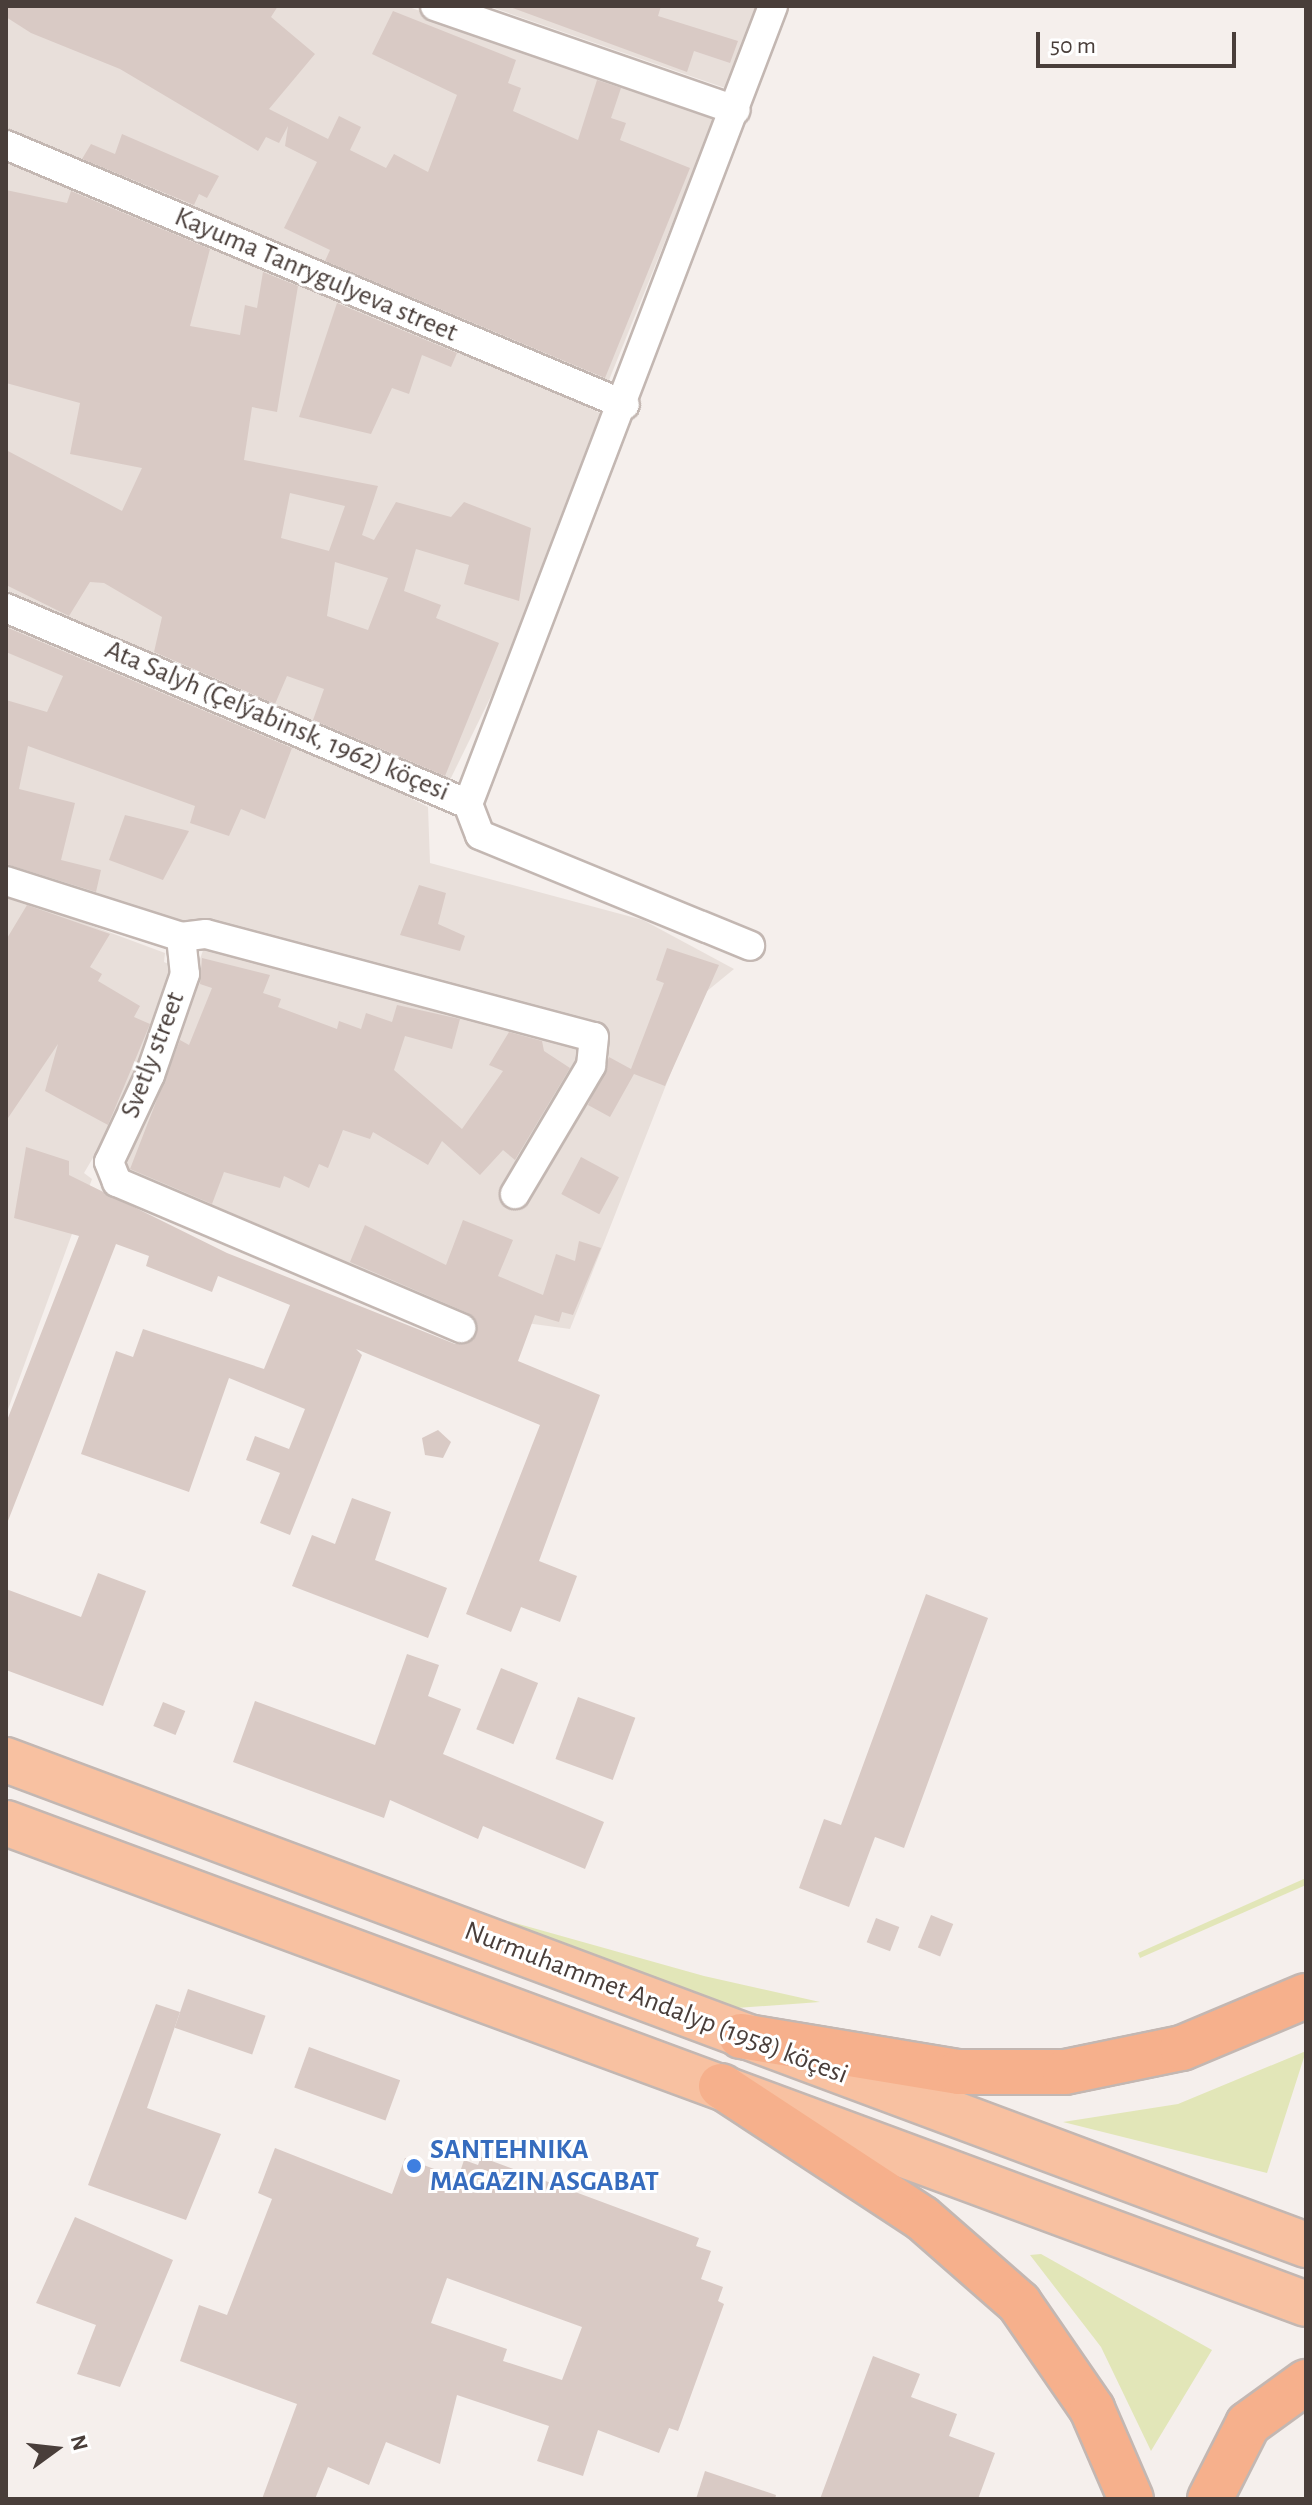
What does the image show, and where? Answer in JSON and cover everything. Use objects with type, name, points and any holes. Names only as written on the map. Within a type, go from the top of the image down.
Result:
[{"type":"highway","points":[[741,2036],[959,2072],[1065,2072],[1182,2048],[1306,1996]]},
{"type":"highway","points":[[721,2086],[922,2218],[1019,2303],[1092,2409],[1131,2499]]},
{"type":"highway","points":[[1210,2499],[1248,2424],[1306,2382]]},
{"type":"main road","name":"Nurmuhammet Andalyp (1958) köçesi","points":[[6,1760],[1306,2245]]},
{"type":"main road","name":"Nurmuhammet Andalyp (1958) köçesi","points":[[6,1823],[1306,2304]]},
{"type":"street","points":[[435,6],[735,110]]},
{"type":"street","points":[[468,804],[625,405],[773,6]]},
{"type":"street","name":"Kayuma Tanrygulyeva street","points":[[6,145],[625,405]]},
{"type":"street","name":"Ata Salyh (Çelýabinsk, 1962) köçesi","points":[[6,608],[468,804],[480,835],[750,946]]},
{"type":"street","points":[[6,881],[181,937],[206,934],[594,1037],[591,1066],[515,1194]]},
{"type":"street","name":"Svetly street","points":[[181,937],[185,974],[150,1075],[109,1162],[117,1182],[461,1328]]},
{"type":"shaded area","points":[[6,6],[406,6],[716,115],[607,385],[6,132]]},
{"type":"shaded area","points":[[488,6],[757,6],[725,88]]},
{"type":"shaded area","points":[[6,154],[464,348],[600,413],[496,686],[448,784],[6,590]]},
{"type":"shaded area","points":[[6,620],[299,741],[428,807],[430,863],[643,920],[734,969],[701,996],[570,1329],[440,1311],[122,1178],[211,928],[6,873]]},
{"type":"shaded area","points":[[6,894],[165,953],[164,962],[178,968],[124,1105],[84,1173],[92,1179],[6,1415]]},
{"type":"green space","points":[[1306,1878],[1306,1885],[1140,1958],[1138,1953]]},
{"type":"green space","points":[[504,1920],[704,1976],[820,2002],[722,2009]]},
{"type":"green space","points":[[1306,2051],[1267,2173],[1063,2122],[1178,2104]]},
{"type":"green space","points":[[1041,2254],[1212,2350],[1151,2451],[1101,2347],[1030,2255]]},
{"type":"building","points":[[6,6],[278,6],[271,17],[315,54],[269,109],[328,139],[339,116],[361,127],[350,150],[386,168],[394,154],[428,172],[457,95],[372,54],[393,11],[516,60],[508,83],[521,88],[513,111],[578,140],[597,80],[621,88],[611,118],[626,123],[620,140],[690,168],[605,378],[325,261],[330,250],[284,228],[317,162],[285,146],[288,126],[279,143],[266,137],[258,151],[120,69],[31,33],[6,17]]},
{"type":"building","points":[[507,6],[661,6],[658,16],[738,41],[730,63],[694,51],[687,72]]},
{"type":"building","points":[[122,134],[219,176],[207,198],[199,194],[194,205],[82,159],[91,144],[115,154]]},
{"type":"building","points":[[6,190],[67,203],[71,191],[210,249],[190,326],[240,335],[245,305],[257,308],[263,272],[298,286],[277,412],[252,407],[244,460],[378,486],[362,535],[374,540],[396,502],[451,517],[464,502],[531,528],[519,601],[464,584],[469,565],[416,549],[404,591],[441,605],[436,618],[499,643],[445,776],[313,720],[324,689],[287,676],[275,704],[154,652],[162,617],[104,583],[90,582],[69,616],[6,585],[6,450],[122,511],[142,468],[70,454],[80,403],[6,383]],"holes":[[[290,493],[345,506],[329,551],[281,538]],[[335,562],[388,578],[368,630],[327,616]]]},
{"type":"building","points":[[337,303],[457,353],[451,367],[422,355],[409,394],[392,388],[371,434],[299,417]]},
{"type":"building","points":[[6,627],[292,748],[265,819],[241,809],[229,836],[190,823],[195,806],[28,746],[19,789],[75,803],[61,860],[101,870],[96,892],[6,864],[6,700],[47,712],[63,676],[6,652]]},
{"type":"building","points":[[125,815],[189,831],[163,880],[109,860]]},
{"type":"building","points":[[419,885],[446,893],[438,924],[465,936],[460,951],[400,935]]},
{"type":"building","points":[[27,905],[110,934],[90,967],[102,974],[98,981],[140,1006],[134,1017],[150,1024],[108,1125],[45,1091],[58,1044],[6,1121],[6,940]]},
{"type":"building","points":[[667,948],[719,965],[665,1086],[634,1074],[610,1117],[588,1105],[609,1057],[631,1069],[664,983],[656,980]]},
{"type":"building","points":[[202,958],[270,975],[263,993],[281,999],[278,1007],[337,1029],[339,1021],[361,1029],[366,1013],[392,1022],[397,1005],[460,1019],[452,1049],[405,1036],[394,1070],[462,1129],[503,1071],[489,1065],[509,1032],[542,1041],[544,1051],[570,1068],[515,1160],[503,1150],[480,1175],[442,1141],[428,1165],[373,1132],[370,1139],[343,1130],[328,1168],[319,1164],[309,1188],[284,1176],[280,1188],[224,1172],[212,1204],[130,1169],[180,1040],[189,1045],[212,988],[200,984]]},
{"type":"building","points":[[26,1147],[69,1161],[69,1175],[227,1253],[455,1344],[476,1335],[468,1313],[350,1262],[365,1225],[446,1265],[463,1220],[513,1240],[498,1276],[543,1295],[556,1254],[575,1261],[579,1241],[601,1248],[573,1315],[562,1312],[559,1322],[535,1315],[518,1361],[600,1395],[539,1561],[577,1576],[560,1622],[521,1607],[511,1632],[466,1614],[540,1425],[356,1349],[362,1355],[290,1535],[260,1523],[280,1473],[246,1460],[255,1436],[289,1449],[305,1409],[229,1378],[189,1492],[81,1454],[116,1351],[133,1357],[143,1329],[264,1369],[290,1305],[218,1276],[212,1292],[146,1266],[149,1256],[116,1244],[6,1526],[6,1423],[79,1236],[14,1218]]},
{"type":"building","points":[[581,1157],[619,1177],[599,1214],[561,1194]]},
{"type":"building","points":[[438,1430],[451,1442],[443,1458],[425,1455],[422,1438]]},
{"type":"building","points":[[352,1498],[391,1512],[375,1560],[447,1588],[428,1638],[292,1586],[312,1535],[335,1544]]},
{"type":"building","points":[[98,1573],[146,1591],[103,1706],[6,1670],[6,1589],[81,1617]]},
{"type":"building","points":[[926,1594],[988,1618],[904,1848],[875,1837],[849,1907],[799,1888],[824,1819],[841,1825]]},
{"type":"building","points":[[407,1654],[439,1665],[428,1696],[461,1709],[443,1754],[604,1822],[585,1869],[483,1826],[478,1839],[390,1800],[384,1818],[233,1762],[255,1701],[375,1745]]},
{"type":"building","points":[[501,1668],[538,1683],[513,1744],[476,1729]]},
{"type":"building","points":[[578,1697],[635,1718],[613,1780],[555,1759]]},
{"type":"building","points":[[163,1702],[185,1711],[176,1735],[153,1726]]},
{"type":"building","points":[[931,1915],[953,1924],[940,1956],[918,1947]]},
{"type":"building","points":[[876,1918],[899,1927],[890,1951],[867,1942]]},
{"type":"building","points":[[188,1989],[266,2016],[252,2054],[175,2028]]},
{"type":"building","points":[[156,2004],[180,2012],[147,2108],[221,2134],[186,2220],[88,2185]]},
{"type":"building","points":[[309,2047],[400,2080],[385,2121],[294,2087]]},
{"type":"building","points":[[275,2148],[392,2194],[405,2158],[458,2178],[464,2160],[478,2165],[481,2157],[699,2238],[696,2246],[711,2251],[701,2279],[723,2287],[718,2301],[724,2304],[678,2431],[669,2428],[659,2453],[598,2430],[583,2476],[537,2461],[549,2426],[457,2395],[440,2464],[386,2442],[369,2485],[328,2467],[315,2499],[262,2499],[297,2404],[180,2361],[199,2305],[227,2315],[272,2199],[258,2193]],"holes":[[[447,2278],[582,2327],[562,2380],[503,2361],[507,2349],[431,2323]]]},
{"type":"building","points":[[75,2217],[173,2260],[120,2387],[77,2374],[96,2325],[36,2303]]},
{"type":"building","points":[[873,2356],[920,2374],[911,2397],[957,2414],[949,2436],[995,2453],[978,2499],[820,2499]]},
{"type":"building","points":[[705,2471],[776,2495],[775,2499],[696,2499]]},
{"type":"place","name":"SANTEHNIKA MAGAZIN ASGABAT","points":[[414,2166]]}]
